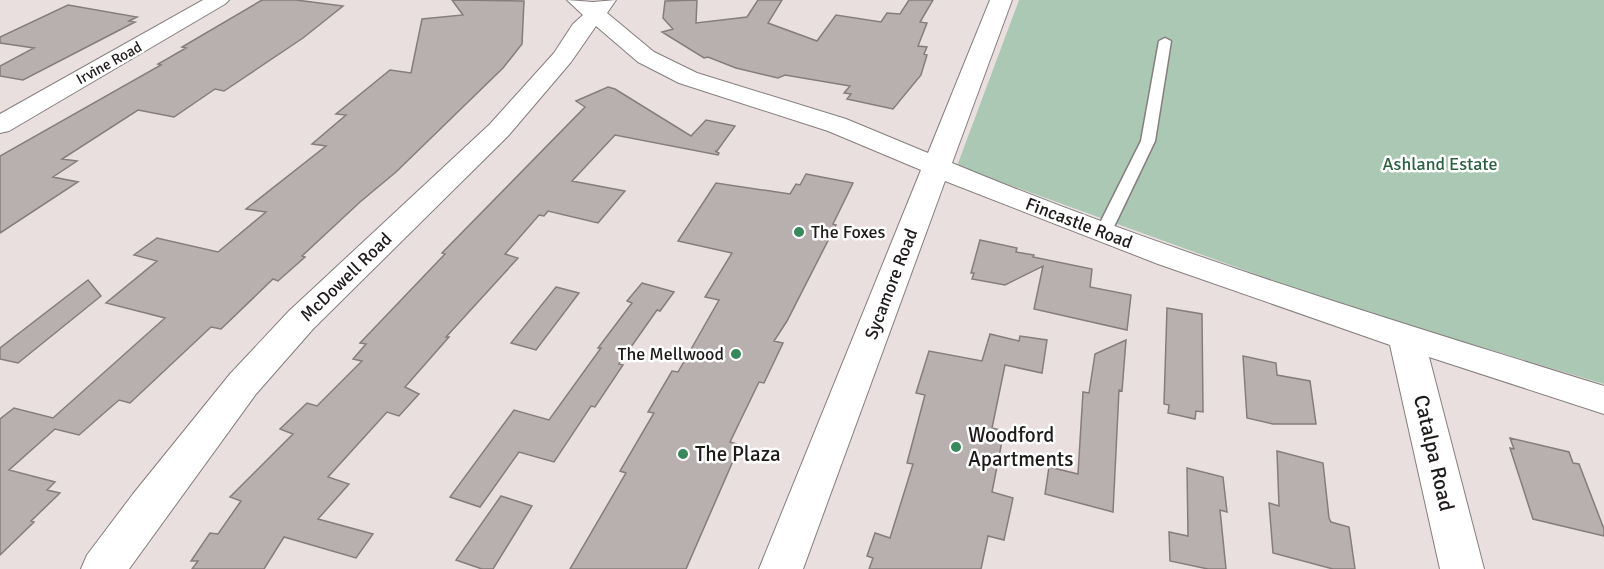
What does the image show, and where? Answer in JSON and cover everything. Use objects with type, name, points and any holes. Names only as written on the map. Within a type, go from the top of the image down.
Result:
[{"type":"street","name":"Irvine Road","points":[[0,125],[218,0]]},
{"type":"street","name":"Sycamore Road","points":[[781,569],[1001,0]]},
{"type":"street","name":"Fincastle Road","points":[[593,5],[627,43],[663,68],[716,88],[837,125],[936,167],[1103,232],[1406,337],[1604,400]]},
{"type":"street","name":"McDowell Road","points":[[103,569],[243,384],[301,320],[499,130],[557,65],[593,5]]},
{"type":"street","name":"Catalpa Road","points":[[1406,337],[1461,569]]},
{"type":"lane","points":[[1103,232],[1148,141],[1165,41]]},
{"type":"green space","name":"Ashland Estate","points":[[1019,0],[1604,0],[1604,384],[1338,304],[957,166]]},
{"type":"building","points":[[262,0],[296,0],[343,6],[303,38],[224,91],[215,89],[174,117],[138,110],[62,159],[77,161],[53,177],[78,182],[0,233],[0,156],[161,65],[158,64],[186,48],[182,47]]},
{"type":"building","points":[[452,0],[524,1],[522,44],[503,68],[396,172],[302,256],[305,257],[278,281],[273,279],[221,329],[211,327],[130,403],[119,400],[79,435],[55,429],[9,470],[55,482],[47,490],[60,493],[0,555],[0,419],[14,408],[53,418],[165,318],[106,303],[157,261],[134,255],[157,238],[218,252],[266,212],[246,209],[326,146],[312,144],[346,115],[336,114],[390,70],[411,73],[422,19],[463,15]]},
{"type":"building","points":[[697,0],[696,23],[747,17],[758,0],[782,0],[768,23],[817,41],[836,15],[881,22],[887,13],[900,14],[909,0],[933,0],[920,22],[927,23],[918,46],[927,47],[924,54],[927,55],[921,75],[893,109],[847,99],[851,94],[844,93],[850,86],[785,75],[778,78],[736,68],[708,57],[704,58],[662,32],[673,29],[663,18],[665,1]]},
{"type":"building","points":[[68,5],[137,17],[129,21],[135,22],[23,80],[0,76],[0,66],[34,48],[0,43],[0,37]]},
{"type":"building","points":[[608,87],[615,89],[691,136],[706,120],[735,126],[715,151],[719,153],[718,155],[615,135],[572,181],[625,191],[598,223],[548,211],[544,216],[539,215],[505,254],[518,258],[446,337],[449,337],[405,387],[419,394],[399,416],[387,412],[328,477],[349,484],[318,519],[373,534],[356,558],[284,537],[264,569],[192,569],[198,561],[191,561],[210,533],[218,534],[241,501],[230,497],[293,434],[280,429],[307,403],[317,406],[362,361],[353,359],[366,344],[360,343],[445,254],[442,253],[585,107],[576,101]]},
{"type":"building","points":[[806,174],[853,183],[833,224],[836,225],[787,321],[774,341],[783,343],[764,383],[759,382],[730,442],[740,445],[686,569],[570,569],[626,473],[620,471],[654,413],[648,412],[672,371],[678,372],[719,300],[705,297],[732,253],[678,241],[716,183],[790,194],[796,184],[800,185]]},
{"type":"building","points":[[980,240],[1017,248],[1016,252],[1034,255],[1033,257],[1092,269],[1090,287],[1131,295],[1127,330],[1034,309],[1043,266],[1005,285],[972,279],[974,273],[971,273]]},
{"type":"building","points":[[88,280],[101,296],[18,363],[0,359],[0,348]]},
{"type":"building","points":[[642,283],[674,292],[660,311],[657,310],[619,364],[623,365],[595,407],[591,406],[554,462],[519,452],[480,507],[450,497],[514,410],[549,420],[632,303],[627,301]]},
{"type":"building","points":[[556,287],[579,293],[536,350],[511,343]]},
{"type":"building","points":[[1167,308],[1202,314],[1203,412],[1196,411],[1195,419],[1168,413],[1169,405],[1164,404]]},
{"type":"building","points":[[990,334],[1019,341],[1020,336],[1047,340],[1042,373],[1005,365],[992,428],[1004,431],[992,492],[1013,498],[1004,540],[988,536],[981,569],[869,569],[873,558],[867,556],[875,533],[890,538],[913,464],[907,463],[925,395],[916,393],[929,351],[982,361]]},
{"type":"building","points":[[1126,340],[1122,391],[1119,390],[1113,512],[1045,494],[1049,467],[1078,474],[1083,392],[1089,393],[1095,354]]},
{"type":"building","points":[[1243,356],[1276,363],[1277,375],[1310,381],[1316,424],[1273,424],[1247,418]]},
{"type":"building","points":[[1510,438],[1569,452],[1573,463],[1579,464],[1604,529],[1604,536],[1533,519],[1510,448],[1514,449]]},
{"type":"building","points":[[1277,451],[1323,463],[1329,518],[1331,522],[1349,527],[1355,569],[1333,569],[1273,553],[1269,503],[1279,506]]},
{"type":"building","points":[[1187,468],[1223,477],[1227,512],[1220,510],[1226,569],[1208,569],[1170,561],[1169,532],[1188,536]]},
{"type":"building","points":[[501,496],[532,506],[493,569],[482,569],[456,560]]},
{"type":"place","name":"The Foxes","points":[[799,232]]},
{"type":"place","name":"The Mellwood","points":[[736,354]]},
{"type":"place","name":"Woodford Apartments","points":[[956,447]]},
{"type":"place","name":"The Plaza","points":[[683,454]]}]
